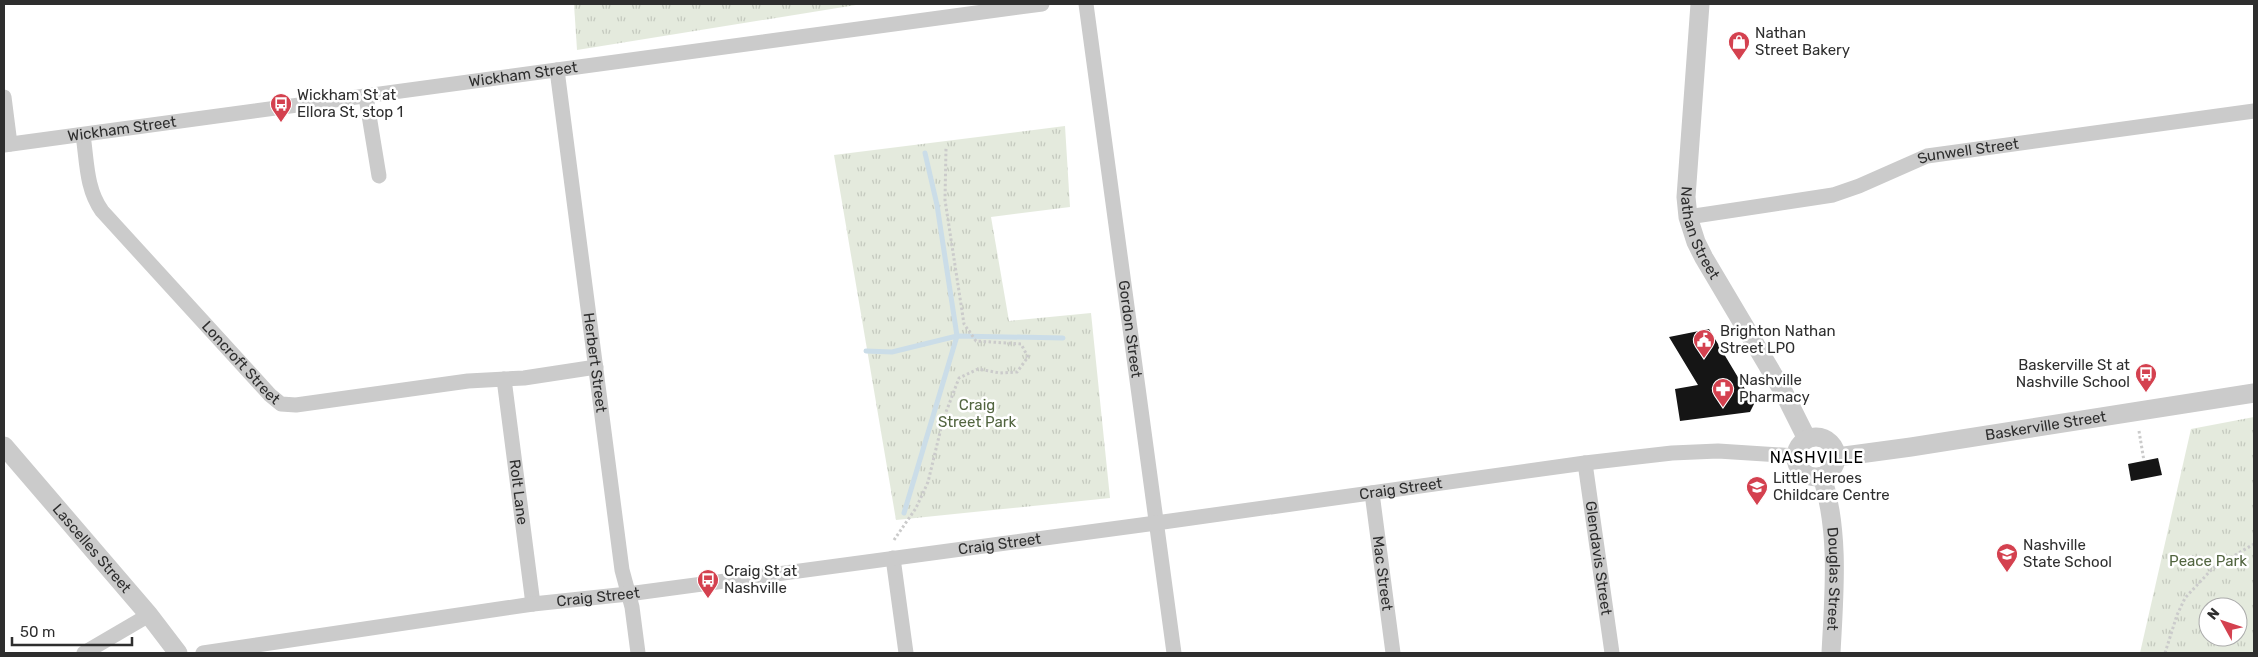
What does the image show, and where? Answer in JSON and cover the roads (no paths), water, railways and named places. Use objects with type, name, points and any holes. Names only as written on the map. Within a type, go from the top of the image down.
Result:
[{"type":"street","name":"Wickham Street","points":[[7,145],[1042,4]]},
{"type":"street","name":"Gordon Street","points":[[1086,4],[1174,653]]},
{"type":"street","name":"Nathan Street","points":[[1700,4],[1686,176],[1688,217],[1696,242],[1704,258],[1784,393],[1807,439]]},
{"type":"street","name":"Herbert Street","points":[[557,70],[622,570],[638,653]]},
{"type":"street","points":[[4,97],[7,145]]},
{"type":"street","points":[[366,97],[379,176]]},
{"type":"street","name":"Sunwell Street","points":[[1688,217],[1834,195],[1927,156],[2254,112]]},
{"type":"street","name":"Loncroft Street","points":[[83,135],[90,187],[94,201],[102,212],[270,395],[281,404],[296,405],[468,381],[504,379],[596,367]]},
{"type":"street","name":"Rolt Lane","points":[[504,379],[533,604]]},
{"type":"street","name":"Baskerville Street","points":[[1837,456],[1930,444],[2254,393]]},
{"type":"street","points":[[1814,436],[1827,439],[1836,450],[1837,456],[1833,469],[1822,476],[1810,476],[1804,473],[1797,462],[1796,456],[1799,446],[1814,436]]},
{"type":"street","name":"Lascelles Street","points":[[4,446],[149,615],[178,653]]},
{"type":"street","name":"Craig Street","points":[[203,653],[533,604],[628,594],[1372,494],[1585,463],[1718,451],[1796,456]]},
{"type":"street","name":"Glendavis Street","points":[[1585,463],[1612,653]]},
{"type":"street","name":"Douglas Street","points":[[1822,476],[1828,498],[1835,562],[1831,653]]},
{"type":"street","name":"Mac Street","points":[[1372,494],[1393,653]]},
{"type":"street","points":[[893,558],[906,653]]},
{"type":"street","points":[[84,653],[149,615]]},
{"type":"waterway","points":[[904,513],[957,336],[937,205],[925,153]]},
{"type":"waterway","points":[[866,351],[892,352],[957,336],[1063,338]]},
{"type":"place","name":"Nathan Street Bakery","points":[[1739,61]]},
{"type":"place","name":"Wickham St at Ellora St, stop 1","points":[[281,123]]},
{"type":"place","name":"Brighton Nathan Street LPO","points":[[1704,359]]},
{"type":"place","name":"Baskerville St at Nashville School","points":[[2146,393]]},
{"type":"place","name":"Nashville Pharmacy","points":[[1723,408]]},
{"type":"place","name":"Little Heroes Childcare Centre","points":[[1757,506]]},
{"type":"place","name":"Nashville State School","points":[[2007,573]]},
{"type":"place","name":"Craig St at Nashville","points":[[708,599]]},
{"type":"district","name":"NASHVILLE","points":[[1817,457]]},
{"type":"park label","name":"Craig Street Park","points":[[977,414]]},
{"type":"park label","name":"Peace Park","points":[[2208,561]]}]
